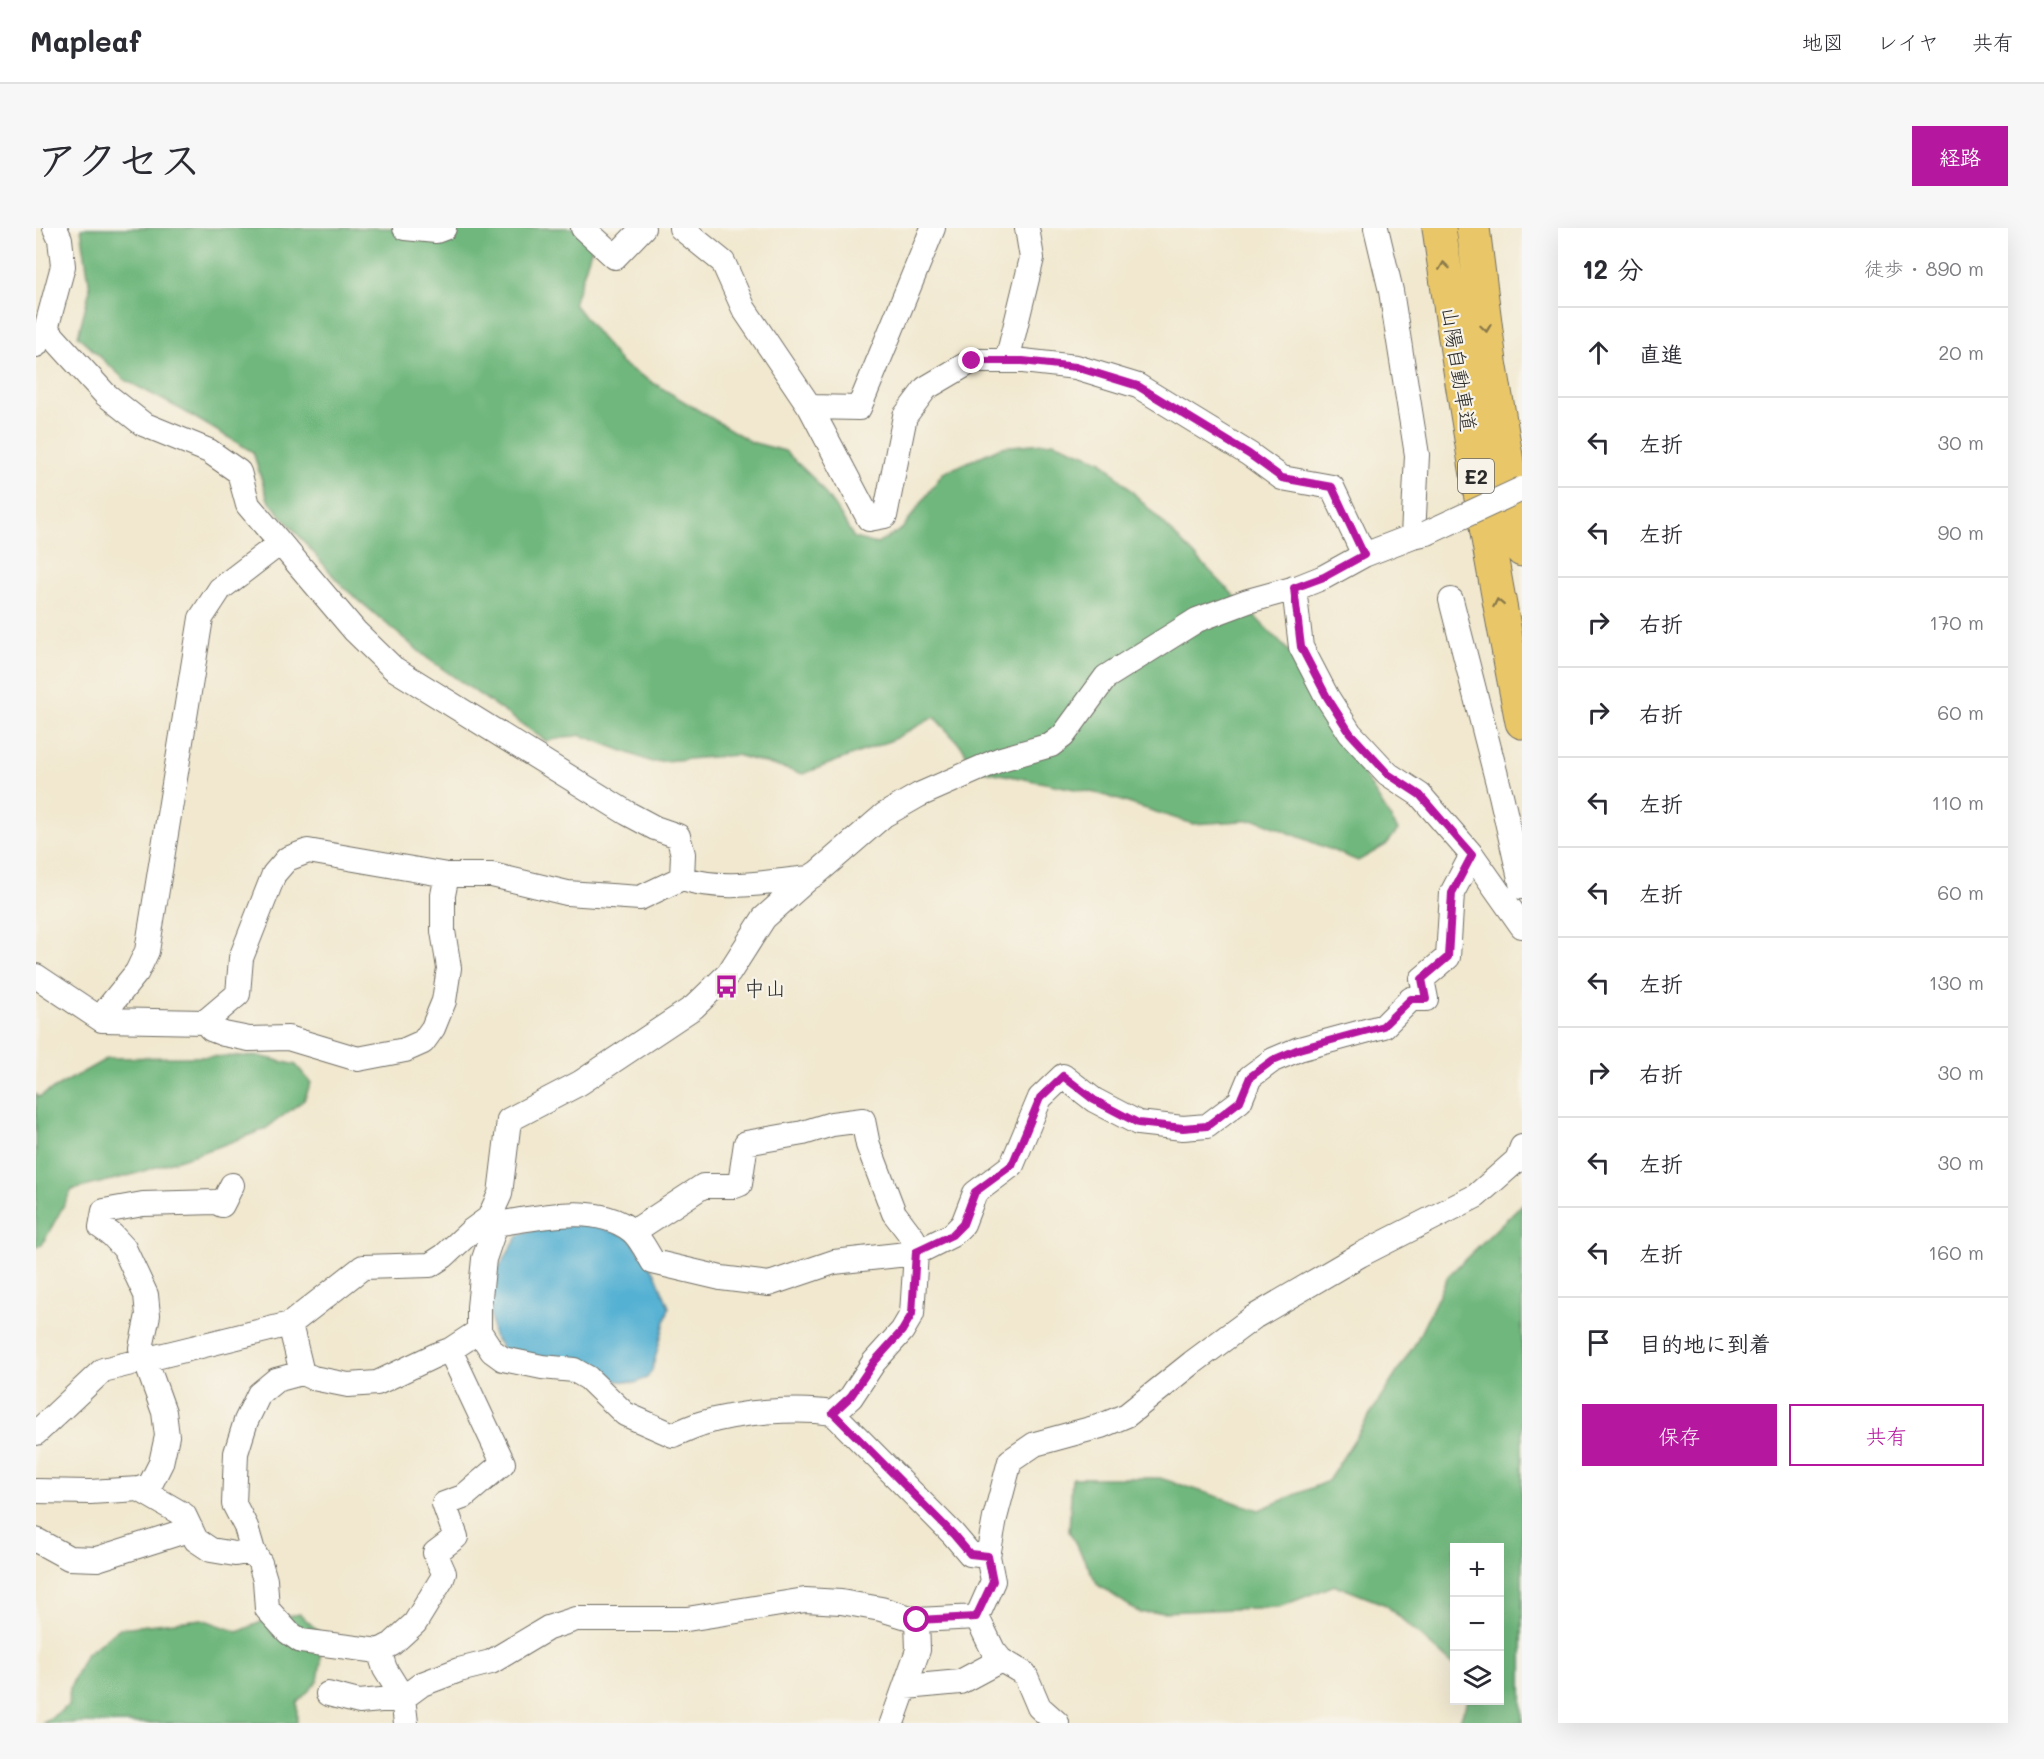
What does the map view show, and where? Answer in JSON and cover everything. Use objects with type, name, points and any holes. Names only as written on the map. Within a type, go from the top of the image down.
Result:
[{"type":"highway","name":"山陽自動車道","points":[[1439,228],[1458,367],[1492,569],[1522,722]]},
{"type":"highway","name":"山陽自動車道","points":[[1473,228],[1490,362],[1522,550]]},
{"type":"street","points":[[55,228],[60,239],[63,266],[41,337],[105,394],[143,423],[209,451],[239,472],[248,505],[355,631],[393,668],[627,813],[655,828],[678,836],[683,854],[682,878]]},
{"type":"street","points":[[405,228],[436,231],[444,228]]},
{"type":"street","points":[[583,228],[615,257],[643,228]]},
{"type":"street","points":[[681,228],[723,262],[744,309],[810,407],[869,519],[885,516],[905,416],[926,388],[972,361],[1007,361],[1076,367],[1138,386],[1249,454],[1282,478],[1332,487],[1364,555]]},
{"type":"street","points":[[810,407],[859,408],[933,228]]},
{"type":"street","points":[[1007,361],[1032,258],[1027,228]]},
{"type":"street","points":[[1376,228],[1392,291],[1417,455],[1420,535]]},
{"type":"street","points":[[988,1556],[970,1554],[833,1413],[813,1410],[744,1415],[703,1423],[673,1435],[625,1414],[588,1378],[574,1370],[542,1367],[503,1359],[492,1351],[479,1331],[479,1307],[484,1259],[500,1194],[508,1120],[580,1083],[694,1007],[729,973],[765,918],[808,878],[817,873],[884,815],[919,795],[1001,759],[1051,746],[1063,736],[1106,677],[1168,638],[1197,620],[1324,577],[1364,555],[1420,535],[1522,489]]},
{"type":"street","points":[[102,1020],[108,1008],[137,972],[147,951],[201,618],[220,589],[280,543]]},
{"type":"street","points":[[1294,588],[1301,647],[1327,697],[1350,733],[1388,774],[1420,795],[1472,855],[1522,926]]},
{"type":"street","points":[[1451,600],[1522,887]]},
{"type":"street","points":[[36,976],[102,1020],[205,1022],[238,994],[241,958],[274,874],[287,859],[308,851],[447,875],[492,874],[567,893],[640,898],[682,878],[697,883],[729,887],[808,878]]},
{"type":"street","points":[[36,1433],[103,1370],[290,1324],[363,1267],[430,1265],[444,1256],[471,1230],[492,1221],[586,1214],[615,1219],[633,1232],[653,1262],[721,1278],[769,1284],[834,1262],[916,1252],[952,1235],[963,1224],[975,1192],[1012,1165],[1040,1098],[1063,1076],[1094,1100],[1138,1123],[1183,1128],[1207,1126],[1240,1101],[1250,1077],[1273,1060],[1299,1049],[1383,1026],[1411,999],[1426,999],[1422,979],[1448,957],[1452,893],[1472,855]]},
{"type":"street","points":[[205,1022],[211,1029],[224,1034],[249,1039],[288,1038],[358,1059],[405,1050],[423,1042],[433,1028],[444,1001],[449,968],[443,931],[443,895],[447,875]]},
{"type":"street","points":[[633,1232],[703,1186],[740,1184],[746,1143],[802,1133],[831,1124],[863,1120],[868,1145],[894,1213],[913,1238],[916,1252],[912,1314],[902,1331],[874,1362],[851,1396],[833,1413]]},
{"type":"street","points":[[976,1617],[993,1581],[988,1556],[1010,1461],[1035,1444],[1101,1426],[1127,1415],[1192,1362],[1254,1317],[1360,1255],[1476,1196],[1517,1160],[1522,1147]]},
{"type":"street","points":[[36,1491],[90,1492],[139,1489],[150,1485],[161,1463],[167,1436],[164,1412],[141,1348],[148,1315],[146,1294],[124,1248],[101,1227],[104,1211],[143,1204],[216,1202],[222,1205],[232,1185]]},
{"type":"street","points":[[290,1324],[302,1373]]},
{"type":"street","points":[[450,1350],[503,1463],[463,1497],[444,1504],[456,1537],[435,1553],[444,1573],[442,1579],[415,1623],[392,1644],[379,1651],[301,1641],[288,1632],[267,1609],[265,1580],[260,1563],[234,1504],[236,1453],[246,1421],[260,1394],[276,1380],[302,1373],[313,1378],[348,1384],[377,1383],[450,1350],[479,1331]]},
{"type":"street","points":[[139,1489],[184,1515],[196,1540],[211,1550],[235,1554],[253,1551]]},
{"type":"street","points":[[36,1540],[69,1558],[97,1559],[191,1529]]},
{"type":"street","points":[[328,1694],[359,1702],[403,1698],[422,1684],[459,1670],[490,1662],[548,1628],[576,1619],[687,1619],[805,1600],[841,1602],[881,1609],[917,1620],[976,1617]]},
{"type":"street","points":[[976,1617],[993,1650],[1001,1659],[1025,1674],[1039,1707],[1057,1723]]},
{"type":"street","points":[[892,1723],[918,1650],[917,1620]]},
{"type":"street","points":[[379,1651],[385,1669],[403,1698],[406,1723]]},
{"type":"street","points":[[906,1687],[960,1682],[1001,1659]]},
{"type":"green space","points":[[81,228],[598,228],[574,304],[622,364],[751,442],[785,451],[815,480],[854,538],[877,544],[902,529],[943,473],[1001,447],[1054,442],[1102,461],[1319,682],[1351,754],[1398,830],[1386,845],[1358,861],[1258,820],[1193,824],[1100,794],[974,769],[963,748],[934,717],[892,740],[803,774],[736,755],[652,762],[581,735],[546,741],[427,658],[343,587],[268,500],[253,452],[125,380],[78,336],[90,289]]},
{"type":"green space","points":[[259,1056],[296,1065],[311,1083],[304,1100],[265,1129],[131,1175],[72,1190],[42,1245],[36,1247],[36,1094],[39,1097],[108,1058]]},
{"type":"green space","points":[[1522,1204],[1522,1723],[1459,1723],[1466,1705],[1504,1705],[1504,1543],[1450,1543],[1450,1662],[1386,1605],[1335,1585],[1279,1607],[1140,1613],[1098,1585],[1069,1531],[1072,1478],[1160,1478],[1259,1510],[1328,1481],[1415,1344],[1448,1276]]},
{"type":"green space","points":[[300,1614],[319,1632],[321,1662],[318,1681],[297,1703],[297,1723],[43,1723],[68,1706],[70,1688],[85,1655],[120,1628],[202,1619],[238,1632],[268,1619]]},
{"type":"water","points":[[576,1220],[629,1237],[655,1273],[669,1307],[652,1370],[647,1378],[635,1383],[596,1378],[505,1351],[493,1336],[490,1304],[498,1269],[519,1235],[549,1224]]},
{"type":"place","name":"中山","points":[[726,987]]},
{"type":"route","points":[[917,1620],[976,1617],[993,1581],[988,1556],[970,1554],[833,1413],[851,1396],[874,1362],[902,1331],[912,1314],[916,1252],[952,1235],[963,1224],[975,1192],[1012,1165],[1040,1098],[1063,1076],[1094,1100],[1138,1123],[1183,1128],[1207,1126],[1240,1101],[1250,1077],[1273,1060],[1299,1049],[1383,1026],[1411,999],[1426,999],[1422,979],[1448,957],[1452,893],[1472,855],[1420,795],[1388,774],[1350,733],[1327,697],[1301,647],[1294,588],[1324,577],[1364,555],[1332,487],[1282,478],[1249,454],[1138,386],[1076,367],[1023,361],[972,361]]}]
